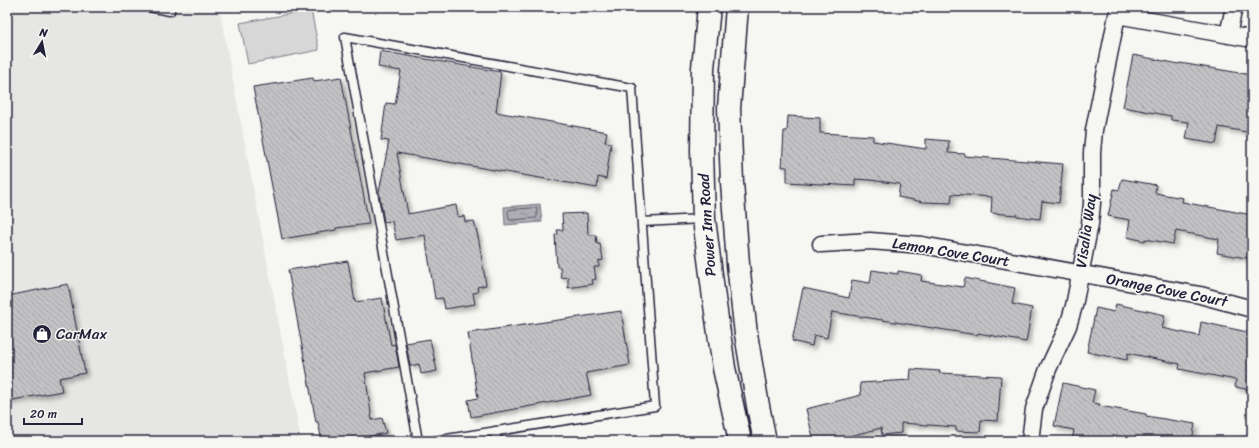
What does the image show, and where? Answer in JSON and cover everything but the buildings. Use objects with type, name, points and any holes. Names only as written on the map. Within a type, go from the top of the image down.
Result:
[{"type":"main road","name":"Power Inn Road","points":[[709,7],[703,68],[702,152],[704,219],[724,368],[740,441]]},
{"type":"main road","name":"Power Inn Road","points":[[737,7],[729,108],[732,182],[738,264],[746,334],[765,441]]},
{"type":"street","points":[[1234,7],[1228,35],[1252,39]]},
{"type":"street","name":"Visalia Way","points":[[1030,441],[1034,410],[1048,370],[1068,326],[1081,273],[1090,224],[1092,203],[1092,153],[1094,130],[1118,15],[1228,35]]},
{"type":"street","name":"Lemon Cove Court","points":[[821,244],[870,241],[922,245],[1081,273]]},
{"type":"street","name":"Orange Cove Court","points":[[1081,273],[1200,294],[1252,309]]},
{"type":"lane","points":[[149,7],[170,11]]},
{"type":"lane","points":[[418,441],[345,37],[632,88],[655,406],[434,441]]},
{"type":"lane","points":[[642,222],[704,219]]},
{"type":"lane","points":[[495,431],[497,441]]},
{"type":"shaded area","points":[[7,7],[219,7],[301,441],[7,441]]},
{"type":"shaded area","points":[[311,10],[319,50],[248,64],[240,23]]},
{"type":"water","points":[[540,204],[542,222],[505,225],[504,207]]},
{"type":"place","name":"CarMax","points":[[42,334]]}]
